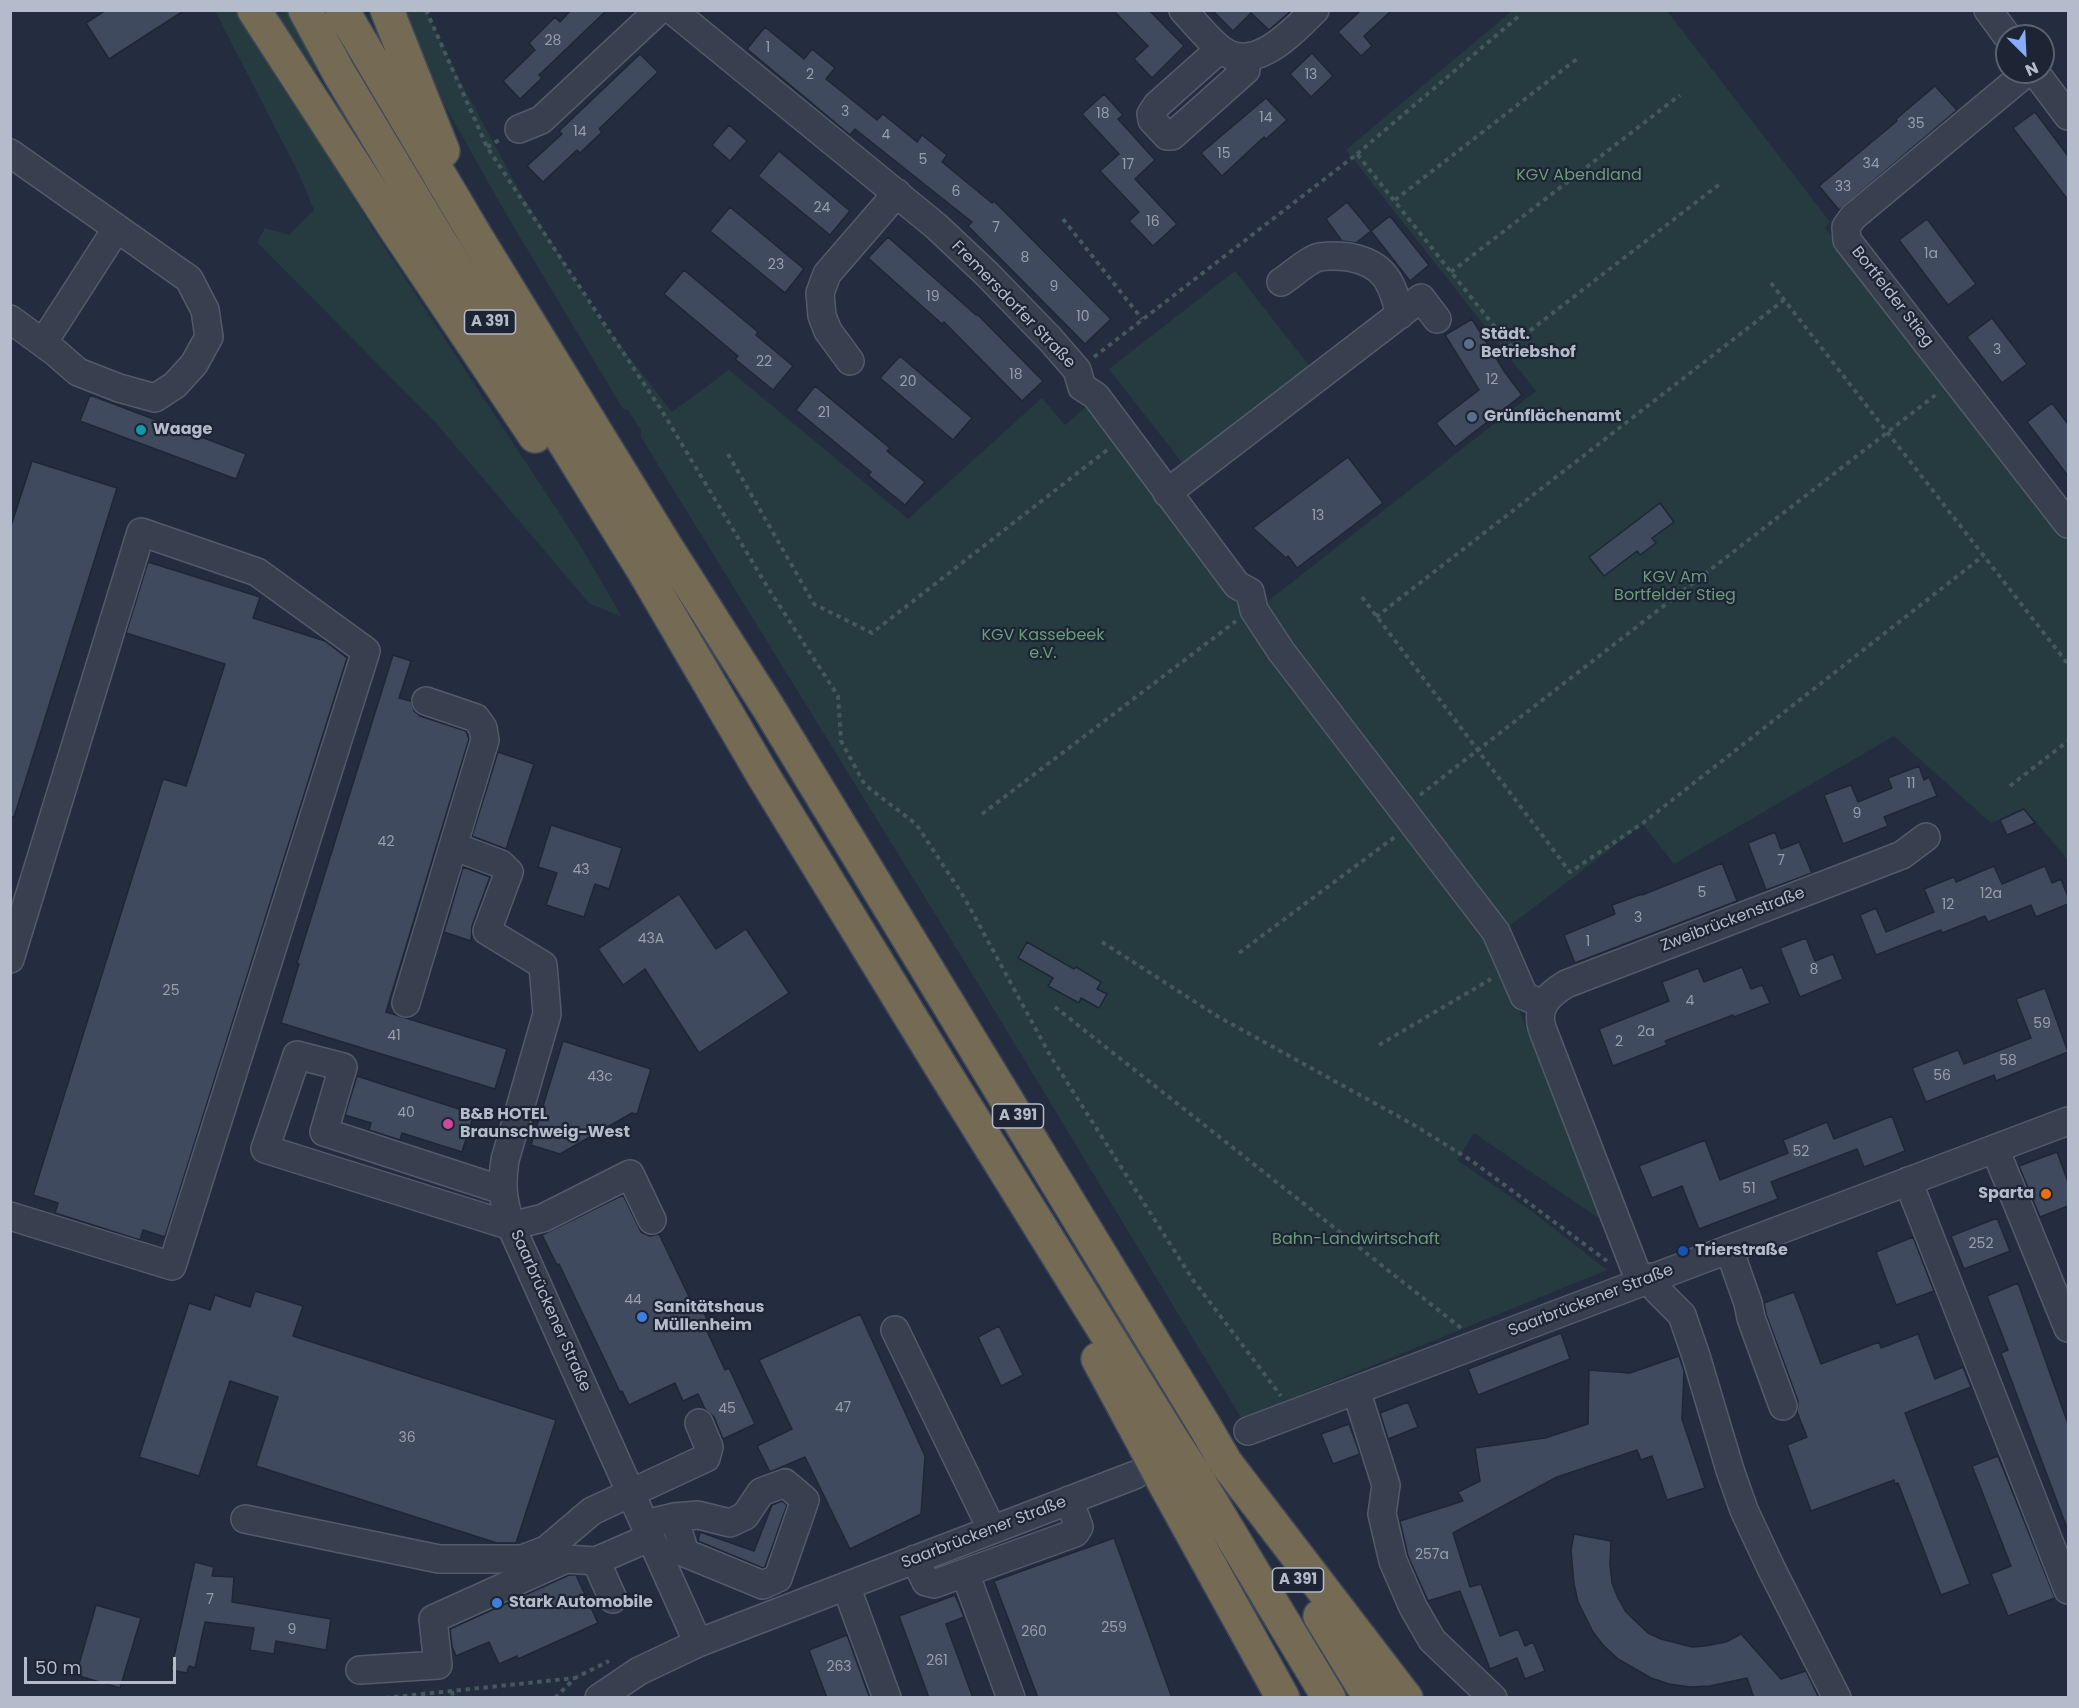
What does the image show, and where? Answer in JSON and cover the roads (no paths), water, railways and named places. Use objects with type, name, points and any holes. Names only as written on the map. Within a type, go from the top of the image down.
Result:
[{"type":"highway","points":[[254,10],[393,225],[608,544],[677,631]]},
{"type":"highway","name":"A 391","points":[[305,10],[368,122],[642,568],[677,631],[946,1075],[1150,1453]]},
{"type":"highway","name":"A 391","points":[[342,10],[475,235],[830,808],[1370,1698]]},
{"type":"highway","points":[[387,10],[475,235]]},
{"type":"highway","points":[[1150,1453],[1180,1481],[1282,1696]]},
{"type":"highway","points":[[1226,1463],[1406,1698]]},
{"type":"highway","name":"A 391","points":[[1180,1481],[1329,1698]]},
{"type":"street","points":[[519,129],[541,120],[659,10]]},
{"type":"street","name":"Fremersdorfer Straße","points":[[672,10],[936,226],[987,274],[1050,339],[1077,370],[1082,387],[1096,396],[1236,585],[1252,601],[1281,651],[1496,932],[1513,966],[1524,996],[1543,1004]]},
{"type":"street","points":[[1183,10],[1227,53],[1251,57],[1266,52],[1315,10]]},
{"type":"street","points":[[1988,10],[1998,24]]},
{"type":"street","name":"Bortfelder Stieg","points":[[2012,84],[1853,217],[1846,227],[1847,240],[2068,524]]},
{"type":"street","points":[[2044,84],[2068,116]]},
{"type":"street","points":[[10,153],[189,279],[205,310],[209,337],[194,364],[175,385],[154,398],[119,388],[78,372],[10,319]]},
{"type":"street","points":[[850,361],[828,331],[822,316],[820,293],[827,274],[897,193]]},
{"type":"street","points":[[43,343],[117,228]]},
{"type":"street","points":[[1281,282],[1317,258],[1340,256],[1360,260],[1382,270],[1394,290],[1400,315]]},
{"type":"street","points":[[1167,493],[1421,298],[1437,319]]},
{"type":"street","points":[[10,959],[141,532],[257,573],[366,651],[172,1266],[10,1216]]},
{"type":"street","points":[[406,1003],[485,740],[485,734],[476,718],[426,701]]},
{"type":"street","name":"Zweibrückenstraße","points":[[1543,1004],[1552,992],[1566,984],[1902,855],[1926,837]]},
{"type":"street","name":"Saarbrückener Straße","points":[[453,846],[501,864],[509,872],[488,931],[543,964],[547,1014],[509,1143],[501,1181],[504,1203],[511,1226],[698,1643]]},
{"type":"street","points":[[1543,1004],[1540,1013],[1542,1028],[1646,1280],[1682,1315],[1744,1510],[1837,1698]]},
{"type":"street","points":[[502,1190],[324,1132],[342,1067],[297,1055],[265,1149],[511,1226],[543,1218],[625,1165],[652,1220]]},
{"type":"street","name":"Saarbrückener Straße","points":[[1248,1431],[2068,1121]]},
{"type":"street","points":[[1995,1149],[2068,1328]]},
{"type":"street","points":[[1908,1181],[2068,1590]]},
{"type":"street","points":[[1729,1249],[1783,1406]]},
{"type":"street","points":[[895,1330],[992,1530]]},
{"type":"street","points":[[1356,1390],[1386,1485],[1382,1514],[1393,1561],[1413,1607],[1432,1640],[1493,1698]]},
{"type":"street","points":[[245,1519],[439,1560],[522,1559],[546,1550],[592,1511],[706,1458],[709,1447],[699,1423]]},
{"type":"street","name":"Saarbrückener Straße","points":[[599,1698],[639,1671],[698,1643],[1069,1500],[1150,1453]]},
{"type":"street","points":[[360,1670],[438,1665],[433,1619],[566,1559],[596,1562],[674,1517],[698,1515],[730,1523],[745,1516],[761,1492],[785,1483],[805,1500],[778,1578],[763,1585],[750,1582],[685,1553],[674,1517]]},
{"type":"street","points":[[915,1559],[926,1582],[934,1584],[1075,1533],[1079,1527],[1069,1500]]},
{"type":"street","points":[[596,1562],[613,1599]]},
{"type":"street","points":[[965,1573],[1011,1698]]},
{"type":"street","points":[[846,1586],[887,1698]]},
{"type":"place","name":"Städt. Betriebshof","points":[[1469,344]]},
{"type":"place","name":"Grünflächenamt","points":[[1472,417]]},
{"type":"place","name":"Waage","points":[[141,430]]},
{"type":"place","name":"B&B HOTEL Braunschweig-West","points":[[448,1124]]},
{"type":"place","name":"Sparta","points":[[2046,1194]]},
{"type":"place","name":"Trierstraße","points":[[1683,1251]]},
{"type":"place","name":"Sanitätshaus Müllenheim","points":[[642,1317]]},
{"type":"place","name":"Stark Automobile","points":[[497,1603]]},
{"type":"park label","name":"KGV Abendland","points":[[1579,176]]},
{"type":"park label","name":"KGV Am Bortfelder Stieg","points":[[1675,587]]},
{"type":"park label","name":"KGV Kassebeek e.V.","points":[[1043,645]]},
{"type":"park label","name":"Bahn-Landwirtschaft","points":[[1356,1240]]}]
